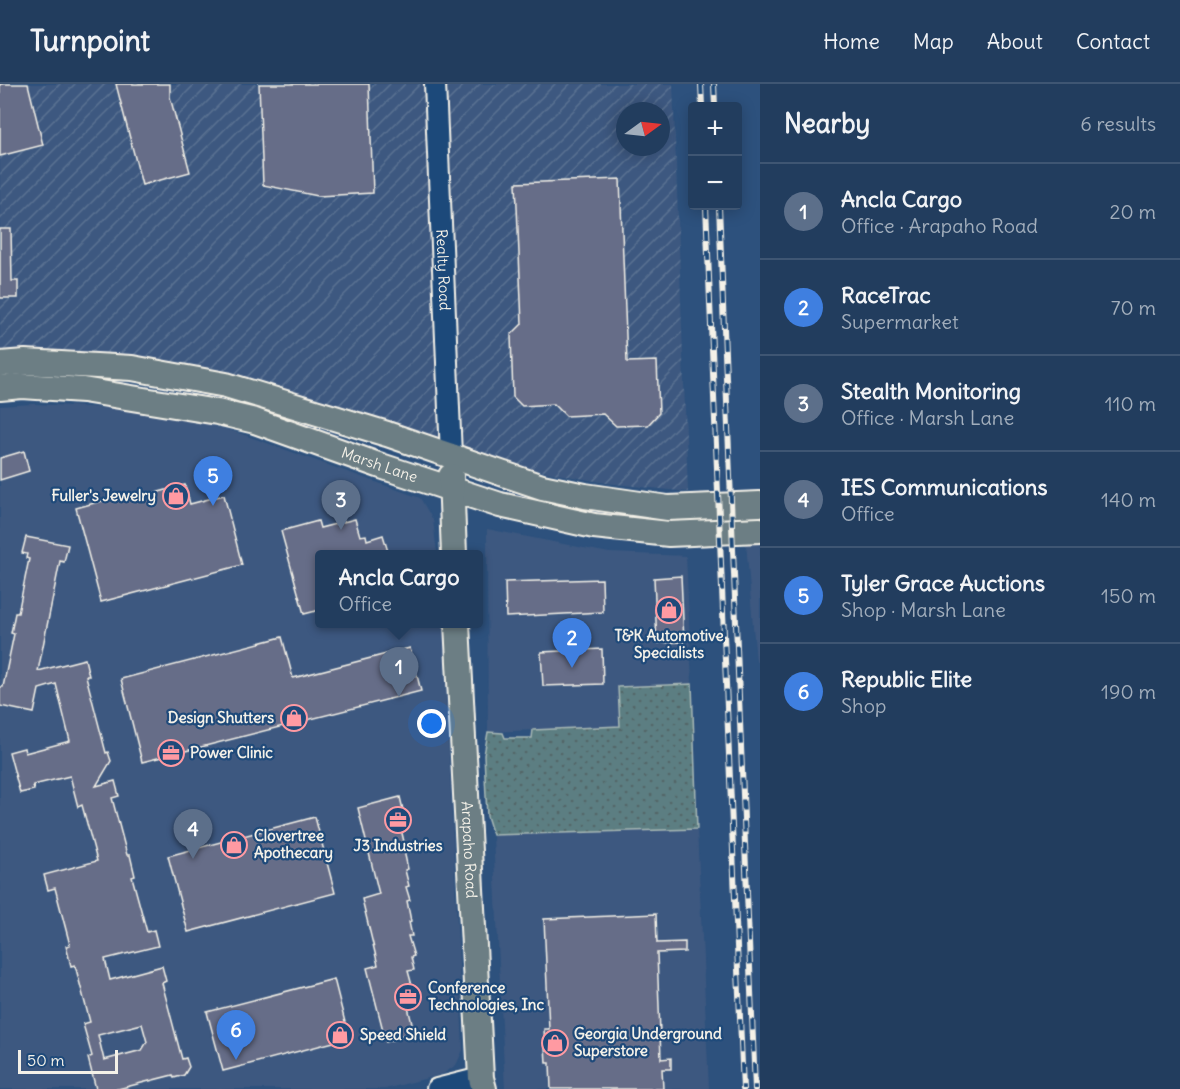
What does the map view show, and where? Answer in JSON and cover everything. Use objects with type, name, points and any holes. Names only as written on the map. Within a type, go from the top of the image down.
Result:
[{"type":"main road","name":"Marsh Lane","points":[[0,364],[25,362],[132,368],[226,385],[451,455],[542,487],[585,496],[668,508],[760,504]]},
{"type":"main road","name":"Marsh Lane","points":[[0,387],[83,390],[217,412],[255,421],[500,505],[594,526],[669,534],[760,530]]},
{"type":"main road","points":[[451,455],[454,550]]},
{"type":"main road","name":"Arapaho Road","points":[[457,628],[481,1085]]},
{"type":"street","name":"Realty Road","points":[[435,84],[451,455]]},
{"type":"street","points":[[436,1089],[481,1085]]},
{"type":"shaded area","points":[[0,84],[673,84],[688,492],[606,483],[535,470],[257,385],[0,355]]},
{"type":"shaded area","points":[[34,404],[126,409],[194,421],[236,432],[420,498],[433,520],[437,550],[315,550],[315,628],[443,628],[463,1050],[456,1065],[443,1074],[385,1089],[0,1089],[0,406]]},
{"type":"shaded area","points":[[487,529],[609,553],[686,556],[692,684],[619,687],[620,726],[488,732]]},
{"type":"shaded area","points":[[760,541],[760,661],[756,662],[746,542]]},
{"type":"shaded area","points":[[697,829],[709,1089],[505,1089],[493,835]]},
{"type":"green space","points":[[692,684],[697,829],[493,835],[487,816],[484,755],[488,732],[503,733],[505,738],[532,738],[533,730],[620,726],[618,687]]},
{"type":"building","points":[[0,84],[28,84],[43,145],[0,156]]},
{"type":"building","points":[[116,84],[170,84],[170,97],[190,172],[142,185]]},
{"type":"building","points":[[259,84],[369,84],[373,193],[318,196],[263,185]]},
{"type":"building","points":[[620,179],[627,362],[657,361],[659,413],[648,425],[616,426],[603,414],[566,416],[554,404],[522,406],[513,397],[511,335],[522,324],[516,183]]},
{"type":"building","points":[[0,229],[11,229],[12,281],[18,281],[18,298],[0,298]]},
{"type":"building","points":[[24,451],[29,471],[0,480],[0,458]]},
{"type":"building","points":[[185,485],[190,504],[224,495],[242,565],[101,602],[76,508],[124,495],[125,501]]},
{"type":"building","points":[[355,519],[360,536],[366,535],[367,540],[383,535],[388,550],[315,550],[315,611],[304,614],[281,531],[318,521],[320,528]]},
{"type":"building","points":[[26,537],[68,545],[64,562],[60,561],[38,671],[85,659],[89,676],[86,676],[106,753],[108,752],[111,761],[96,786],[115,781],[119,796],[112,798],[127,855],[130,855],[135,876],[132,877],[147,932],[154,930],[158,946],[105,959],[110,980],[162,966],[166,981],[162,983],[182,1059],[186,1058],[189,1067],[184,1075],[174,1078],[173,1075],[118,1089],[96,1089],[88,1058],[92,1056],[83,1024],[90,1022],[75,965],[71,966],[66,946],[70,945],[55,888],[48,890],[44,875],[97,861],[82,805],[78,807],[70,776],[33,785],[34,790],[20,793],[9,752],[24,748],[25,753],[70,741],[56,684],[39,689],[34,713],[0,706],[0,687],[3,687],[14,634],[11,633],[15,613],[18,613],[29,559],[26,558],[27,554],[22,553]],"holes":[[[142,1024],[147,1042],[142,1050],[104,1060],[98,1035]]]},
{"type":"building","name":"T&K Automotive Specialists","points":[[681,576],[684,642],[657,643],[654,578]]},
{"type":"building","points":[[602,579],[603,612],[506,617],[505,582]]},
{"type":"building","points":[[282,637],[293,678],[410,648],[421,691],[142,762],[121,679]]},
{"type":"building","points":[[602,649],[603,684],[543,686],[541,652]]},
{"type":"building","points":[[400,797],[404,814],[401,815],[404,828],[401,829],[408,869],[405,870],[409,886],[406,887],[410,900],[407,901],[412,936],[408,936],[414,956],[411,957],[414,970],[408,971],[413,989],[410,990],[414,1006],[408,1007],[413,1028],[410,1029],[411,1033],[386,1042],[367,968],[378,965],[362,899],[379,894],[358,808]]},
{"type":"building","points":[[315,817],[335,893],[188,932],[168,856]]},
{"type":"building","points":[[656,914],[657,943],[685,942],[685,952],[657,953],[661,1059],[671,1058],[671,1069],[662,1069],[663,1089],[551,1089],[550,1063],[546,1063],[544,1029],[549,1029],[544,919]]},
{"type":"building","points":[[334,979],[349,1038],[223,1071],[207,1012]]},
{"type":"railway","points":[[701,84],[702,102]]},
{"type":"railway","points":[[714,84],[715,102]]},
{"type":"railway","points":[[706,210],[743,1089]]},
{"type":"railway","points":[[719,210],[755,1089]]},
{"type":"place","name":"Fuller's Jewelry","points":[[176,496]]},
{"type":"place","name":"Tyler Grace Auctions","points":[[213,506]]},
{"type":"place","name":"Stealth Monitoring","points":[[341,530]]},
{"type":"place","name":"T&K Automotive Specialists","points":[[669,610]]},
{"type":"place","name":"RaceTrac","points":[[572,668]]},
{"type":"place","name":"Ancla Cargo","points":[[399,697]]},
{"type":"place","name":"Design Shutters","points":[[294,718]]},
{"type":"place","name":"Power Clinic","points":[[171,753]]},
{"type":"place","name":"J3 Industries","points":[[398,820]]},
{"type":"place","name":"Clovertree Apothecary","points":[[234,845]]},
{"type":"place","name":"IES Communications","points":[[193,859]]},
{"type":"place","name":"Conference Technologies, Inc","points":[[408,997]]},
{"type":"place","name":"Speed Shield","points":[[340,1035]]},
{"type":"place","name":"Georgia Underground Superstore","points":[[555,1043]]},
{"type":"place","name":"Republic Elite","points":[[236,1060]]}]
